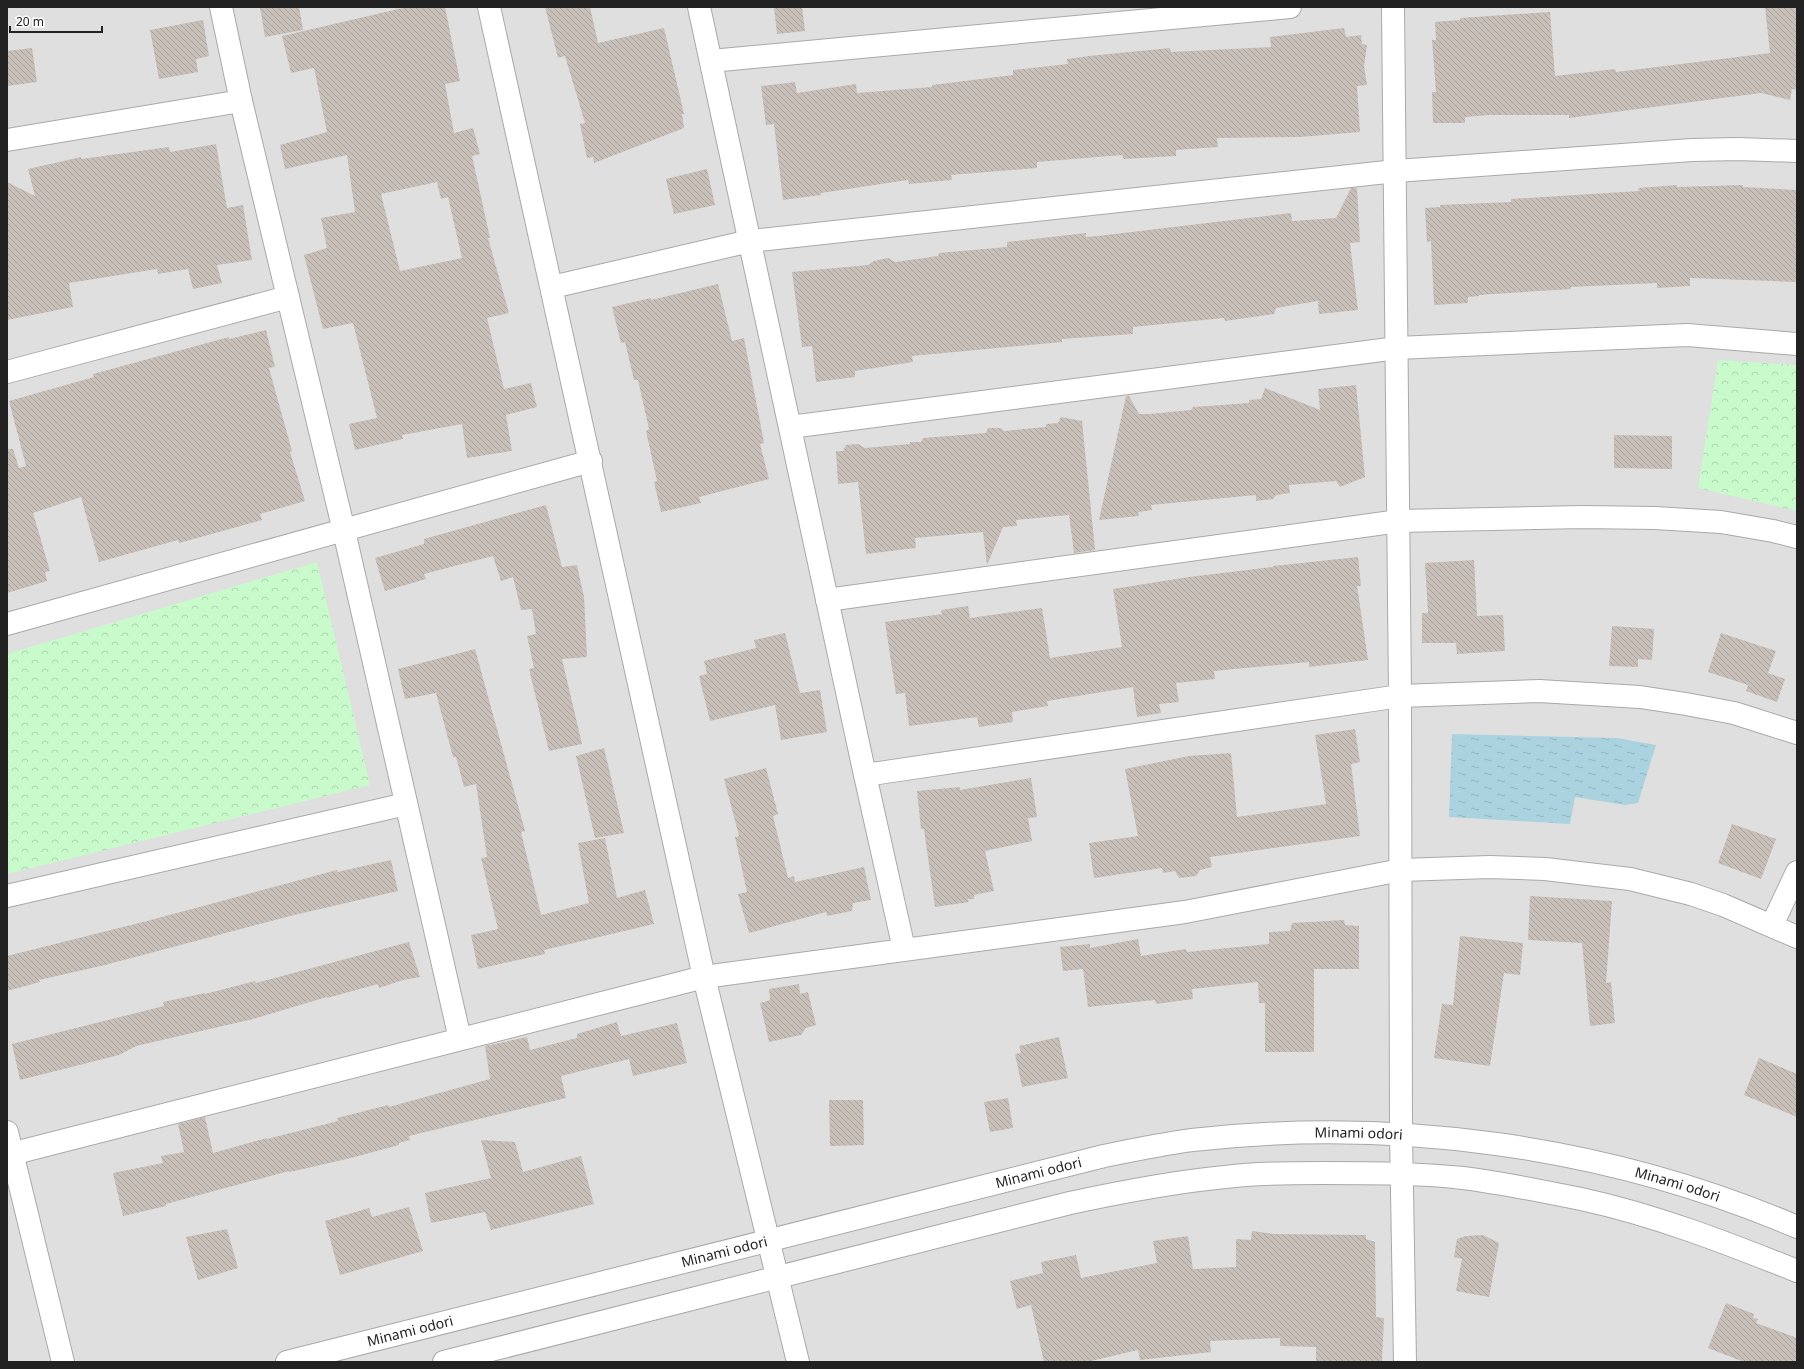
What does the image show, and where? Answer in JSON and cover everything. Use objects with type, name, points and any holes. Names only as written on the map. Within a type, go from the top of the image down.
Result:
[{"type":"street","points":[[221,7],[241,102],[344,530],[460,1040]]},
{"type":"street","points":[[489,7],[591,461],[704,977],[798,1362]]},
{"type":"street","points":[[699,7],[904,949]]},
{"type":"street","points":[[711,61],[1290,7]]},
{"type":"street","points":[[1394,7],[1400,696],[1401,1174],[1405,1362]]},
{"type":"street","points":[[7,140],[241,102]]},
{"type":"street","points":[[552,287],[750,241],[1396,171],[1692,150],[1738,149],[1797,151]]},
{"type":"street","points":[[7,372],[288,297]]},
{"type":"street","points":[[790,427],[1397,348],[1687,335],[1797,344]]},
{"type":"street","points":[[7,624],[591,461]]},
{"type":"street","points":[[827,600],[1398,521],[1582,517],[1655,518],[1721,522],[1797,537]]},
{"type":"street","points":[[865,775],[1400,696],[1539,691],[1640,698],[1734,713],[1797,733]]},
{"type":"street","points":[[7,896],[406,804]]},
{"type":"street","points":[[9,1154],[704,977],[904,949],[1004,938],[1185,912],[1401,870],[1490,867],[1545,869],[1623,878],[1691,894],[1772,925],[1797,937]]},
{"type":"street","points":[[1772,925],[1797,872]]},
{"type":"street","points":[[7,1132],[9,1154],[63,1362]]},
{"type":"street","name":"Minami odori","points":[[287,1362],[769,1242],[1096,1158],[1191,1140],[1281,1133],[1342,1132],[1401,1134],[1464,1140],[1534,1151],[1633,1171],[1704,1192],[1777,1218],[1797,1227]]},
{"type":"street","points":[[444,1362],[1070,1203],[1171,1183],[1226,1176],[1362,1173],[1463,1178],[1583,1200],[1658,1220],[1700,1234],[1797,1271]]},
{"type":"shaded area","points":[[7,7],[1797,7],[1797,1362],[7,1362]]},
{"type":"green space","points":[[1718,360],[1797,365],[1797,511],[1698,488]]},
{"type":"green space","points":[[317,562],[370,785],[7,874],[7,654]]},
{"type":"water","points":[[1452,734],[1617,738],[1656,745],[1638,803],[1625,805],[1575,797],[1570,824],[1449,817]]},
{"type":"building","points":[[260,7],[299,7],[303,30],[265,37]]},
{"type":"building","points":[[407,7],[445,7],[460,81],[445,84],[454,133],[473,128],[480,154],[472,156],[490,238],[488,238],[509,313],[487,318],[504,389],[531,383],[537,407],[506,415],[512,451],[467,458],[462,424],[402,435],[403,439],[355,450],[349,424],[377,418],[353,323],[323,329],[304,255],[327,248],[321,218],[355,212],[347,155],[285,169],[280,145],[327,132],[314,68],[291,73],[282,36]],"holes":[[[437,182],[441,199],[448,197],[462,258],[400,271],[381,194]]]},
{"type":"building","points":[[545,7],[590,7],[598,43],[664,28],[684,114],[682,114],[684,128],[594,163],[593,157],[587,158],[580,124],[585,123],[565,56],[558,58]]},
{"type":"building","points":[[774,7],[802,7],[805,31],[777,34]]},
{"type":"building","points":[[1765,7],[1797,7],[1797,90],[1792,89],[1790,100],[1761,93],[1569,118],[1569,115],[1489,115],[1465,117],[1465,123],[1433,123],[1432,92],[1436,92],[1432,40],[1436,40],[1435,22],[1460,20],[1460,18],[1550,12],[1555,76],[1615,69],[1616,72],[1770,53]]},
{"type":"building","points":[[203,20],[209,56],[196,59],[198,72],[159,79],[150,30]]},
{"type":"building","points":[[1344,28],[1346,37],[1361,35],[1362,44],[1367,45],[1364,66],[1367,85],[1357,86],[1360,132],[1300,137],[1217,138],[1218,147],[1176,150],[1176,156],[1124,159],[1122,155],[1037,162],[1037,168],[951,175],[952,180],[909,184],[908,180],[783,200],[774,124],[766,125],[761,86],[795,82],[797,93],[856,84],[857,93],[932,87],[932,85],[1013,75],[1013,70],[1068,64],[1067,59],[1170,48],[1171,52],[1271,47],[1270,37]]},
{"type":"building","points":[[32,48],[37,82],[7,86],[7,51]]},
{"type":"building","points":[[216,144],[227,208],[243,205],[252,260],[217,265],[222,283],[193,289],[188,269],[158,274],[157,269],[69,283],[73,307],[7,320],[7,182],[35,196],[28,169],[81,157],[81,159],[169,147],[170,152]]},
{"type":"building","points":[[707,169],[715,205],[674,214],[666,179]]},
{"type":"building","points":[[1677,185],[1677,187],[1743,185],[1743,187],[1797,190],[1797,282],[1690,278],[1690,286],[1657,288],[1657,283],[1571,287],[1571,289],[1479,295],[1468,297],[1468,303],[1434,305],[1431,241],[1427,242],[1425,208],[1440,207],[1440,205],[1511,202],[1511,199],[1639,191],[1638,188]]},
{"type":"building","points":[[1351,188],[1357,188],[1360,242],[1350,243],[1358,310],[1319,314],[1318,301],[1276,308],[1274,314],[1225,321],[1224,318],[1133,327],[1133,334],[1062,339],[1062,342],[912,356],[913,362],[855,371],[855,377],[816,382],[812,346],[802,347],[792,272],[868,265],[874,261],[888,258],[895,262],[938,256],[939,253],[1007,247],[1007,242],[1086,233],[1086,237],[1098,236],[1291,213],[1292,221],[1336,218]]},
{"type":"building","points":[[718,284],[732,341],[744,338],[764,443],[760,444],[769,479],[699,497],[701,503],[661,512],[654,482],[657,481],[646,431],[649,429],[638,380],[634,380],[625,342],[621,343],[612,307],[651,298],[651,300]]},
{"type":"building","points":[[266,330],[275,367],[269,368],[292,451],[290,452],[305,501],[260,514],[262,520],[179,543],[178,540],[99,562],[81,497],[33,513],[50,571],[45,572],[47,581],[7,593],[7,449],[13,449],[19,468],[26,466],[9,401],[94,377],[93,374],[229,337],[229,339]]},
{"type":"building","points":[[1356,385],[1365,477],[1340,487],[1336,481],[1289,485],[1290,493],[1276,495],[1273,499],[1256,501],[1256,495],[1151,505],[1152,510],[1138,512],[1139,516],[1099,520],[1126,396],[1129,396],[1139,414],[1150,414],[1191,410],[1193,407],[1249,403],[1249,400],[1261,399],[1265,388],[1320,410],[1318,389]]},
{"type":"building","points":[[1061,417],[1082,421],[1095,550],[1074,553],[1069,515],[1016,520],[1017,526],[1003,527],[987,565],[983,532],[915,538],[916,548],[866,554],[858,482],[838,484],[836,451],[843,451],[846,445],[858,444],[865,448],[910,444],[910,442],[921,442],[923,438],[986,433],[988,428],[1001,428],[1004,431],[1046,427],[1046,424],[1058,423]]},
{"type":"building","points":[[1614,435],[1672,436],[1672,469],[1614,468]]},
{"type":"building","points":[[546,505],[562,567],[577,565],[584,597],[587,657],[562,659],[582,744],[549,751],[529,669],[534,668],[527,636],[536,634],[532,609],[521,610],[513,577],[501,581],[493,556],[424,574],[426,579],[385,591],[375,558],[424,544],[424,539]]},
{"type":"building","points":[[1358,557],[1361,586],[1357,586],[1368,660],[1309,667],[1309,662],[1214,671],[1215,679],[1176,683],[1179,702],[1159,704],[1161,713],[1137,717],[1133,687],[1047,701],[1048,706],[1012,712],[1013,722],[979,727],[977,717],[909,726],[905,693],[896,694],[885,622],[942,614],[941,610],[968,606],[970,618],[1042,608],[1050,658],[1122,647],[1113,589],[1273,566]]},
{"type":"building","points":[[1474,560],[1477,616],[1503,615],[1505,651],[1457,654],[1456,643],[1422,643],[1422,613],[1428,613],[1425,563]]},
{"type":"building","points":[[1612,626],[1654,629],[1652,660],[1638,659],[1638,667],[1609,666]]},
{"type":"building","points":[[785,633],[800,693],[820,690],[827,732],[781,740],[775,705],[710,721],[699,676],[707,674],[704,661],[756,648],[754,640]]},
{"type":"building","points":[[1721,633],[1776,651],[1768,673],[1785,679],[1777,702],[1746,691],[1748,685],[1708,672]]},
{"type":"building","points":[[475,649],[525,831],[521,832],[541,915],[589,903],[578,843],[605,838],[617,898],[645,890],[654,924],[544,950],[545,954],[478,969],[471,935],[498,929],[481,858],[487,857],[476,784],[464,787],[456,757],[453,757],[436,693],[405,699],[398,669]]},
{"type":"building","points":[[1355,729],[1360,762],[1351,764],[1360,836],[1210,857],[1212,867],[1200,870],[1196,876],[1179,878],[1175,871],[1163,873],[1162,868],[1094,878],[1089,843],[1138,836],[1125,769],[1189,756],[1231,753],[1237,817],[1326,804],[1315,735]]},
{"type":"building","points":[[604,748],[624,833],[595,838],[576,756]]},
{"type":"building","points":[[766,768],[778,814],[773,816],[788,878],[794,876],[795,882],[864,867],[871,900],[853,903],[852,911],[827,916],[826,912],[749,933],[738,894],[747,892],[735,837],[739,836],[724,779]]},
{"type":"building","points":[[1031,778],[1037,817],[1028,818],[1032,841],[985,851],[994,891],[974,895],[974,899],[968,899],[969,902],[935,907],[924,829],[921,829],[917,791],[960,787],[960,790]]},
{"type":"building","points":[[1732,824],[1776,839],[1761,879],[1718,863]]},
{"type":"building","points":[[391,860],[398,891],[294,915],[105,965],[39,980],[40,982],[7,991],[7,956],[147,921],[337,870],[337,872]]},
{"type":"building","points":[[1530,896],[1612,901],[1606,983],[1611,982],[1615,1023],[1590,1026],[1582,943],[1528,940]]},
{"type":"building","points":[[1344,920],[1345,925],[1359,926],[1359,969],[1314,969],[1314,1052],[1265,1052],[1265,1003],[1259,1003],[1258,982],[1192,989],[1193,999],[1156,1004],[1155,1000],[1088,1007],[1083,969],[1063,971],[1060,947],[1090,944],[1090,948],[1138,939],[1141,956],[1186,949],[1187,952],[1269,944],[1269,932],[1290,931],[1292,923]]},
{"type":"building","points":[[1460,936],[1523,943],[1520,975],[1504,973],[1490,1066],[1434,1058],[1442,1004],[1453,1005]]},
{"type":"building","points":[[409,942],[420,977],[403,980],[379,988],[378,984],[327,997],[253,1019],[136,1046],[119,1055],[20,1080],[12,1044],[164,1006],[163,1002],[205,994],[255,981],[256,983]]},
{"type":"building","points":[[799,984],[800,994],[808,992],[816,1025],[806,1028],[801,1035],[769,1042],[760,1003],[770,1000],[769,989]]},
{"type":"building","points":[[617,1022],[621,1036],[677,1023],[687,1063],[633,1076],[629,1059],[561,1076],[566,1098],[409,1136],[410,1140],[399,1143],[399,1145],[351,1158],[289,1171],[166,1204],[166,1206],[123,1216],[113,1173],[163,1163],[161,1156],[184,1152],[178,1124],[205,1117],[213,1153],[338,1121],[337,1118],[388,1105],[389,1107],[490,1079],[485,1046],[527,1037],[530,1050],[577,1038],[577,1034]]},
{"type":"building","points":[[1059,1037],[1068,1078],[1022,1087],[1015,1054],[1021,1053],[1019,1046]]},
{"type":"building","points":[[1759,1058],[1797,1074],[1797,1117],[1744,1095]]},
{"type":"building","points":[[1008,1098],[1013,1128],[990,1132],[984,1102]]},
{"type":"building","points":[[829,1100],[863,1100],[864,1145],[830,1146]]},
{"type":"building","points":[[481,1140],[515,1142],[523,1172],[581,1156],[594,1204],[491,1230],[485,1212],[431,1223],[425,1193],[491,1178]]},
{"type":"building","points":[[409,1207],[423,1251],[340,1275],[325,1221],[369,1208],[372,1217]]},
{"type":"building","points":[[227,1229],[238,1268],[198,1280],[186,1237]]},
{"type":"building","points":[[1252,1231],[1274,1234],[1366,1235],[1366,1239],[1375,1242],[1376,1317],[1384,1318],[1382,1362],[1316,1362],[1316,1347],[1280,1346],[1280,1338],[1210,1341],[1211,1352],[1140,1360],[1138,1350],[1087,1362],[1044,1362],[1031,1305],[1017,1309],[1010,1281],[1043,1273],[1041,1262],[1076,1255],[1081,1278],[1157,1263],[1153,1241],[1188,1236],[1193,1269],[1236,1267],[1236,1239],[1251,1240]]},
{"type":"building","points":[[1483,1235],[1499,1243],[1489,1297],[1456,1291],[1462,1259],[1454,1257],[1457,1239],[1466,1236]]},
{"type":"building","points":[[1726,1303],[1754,1314],[1753,1318],[1758,1319],[1756,1323],[1797,1338],[1797,1362],[1744,1362],[1708,1348]]}]
